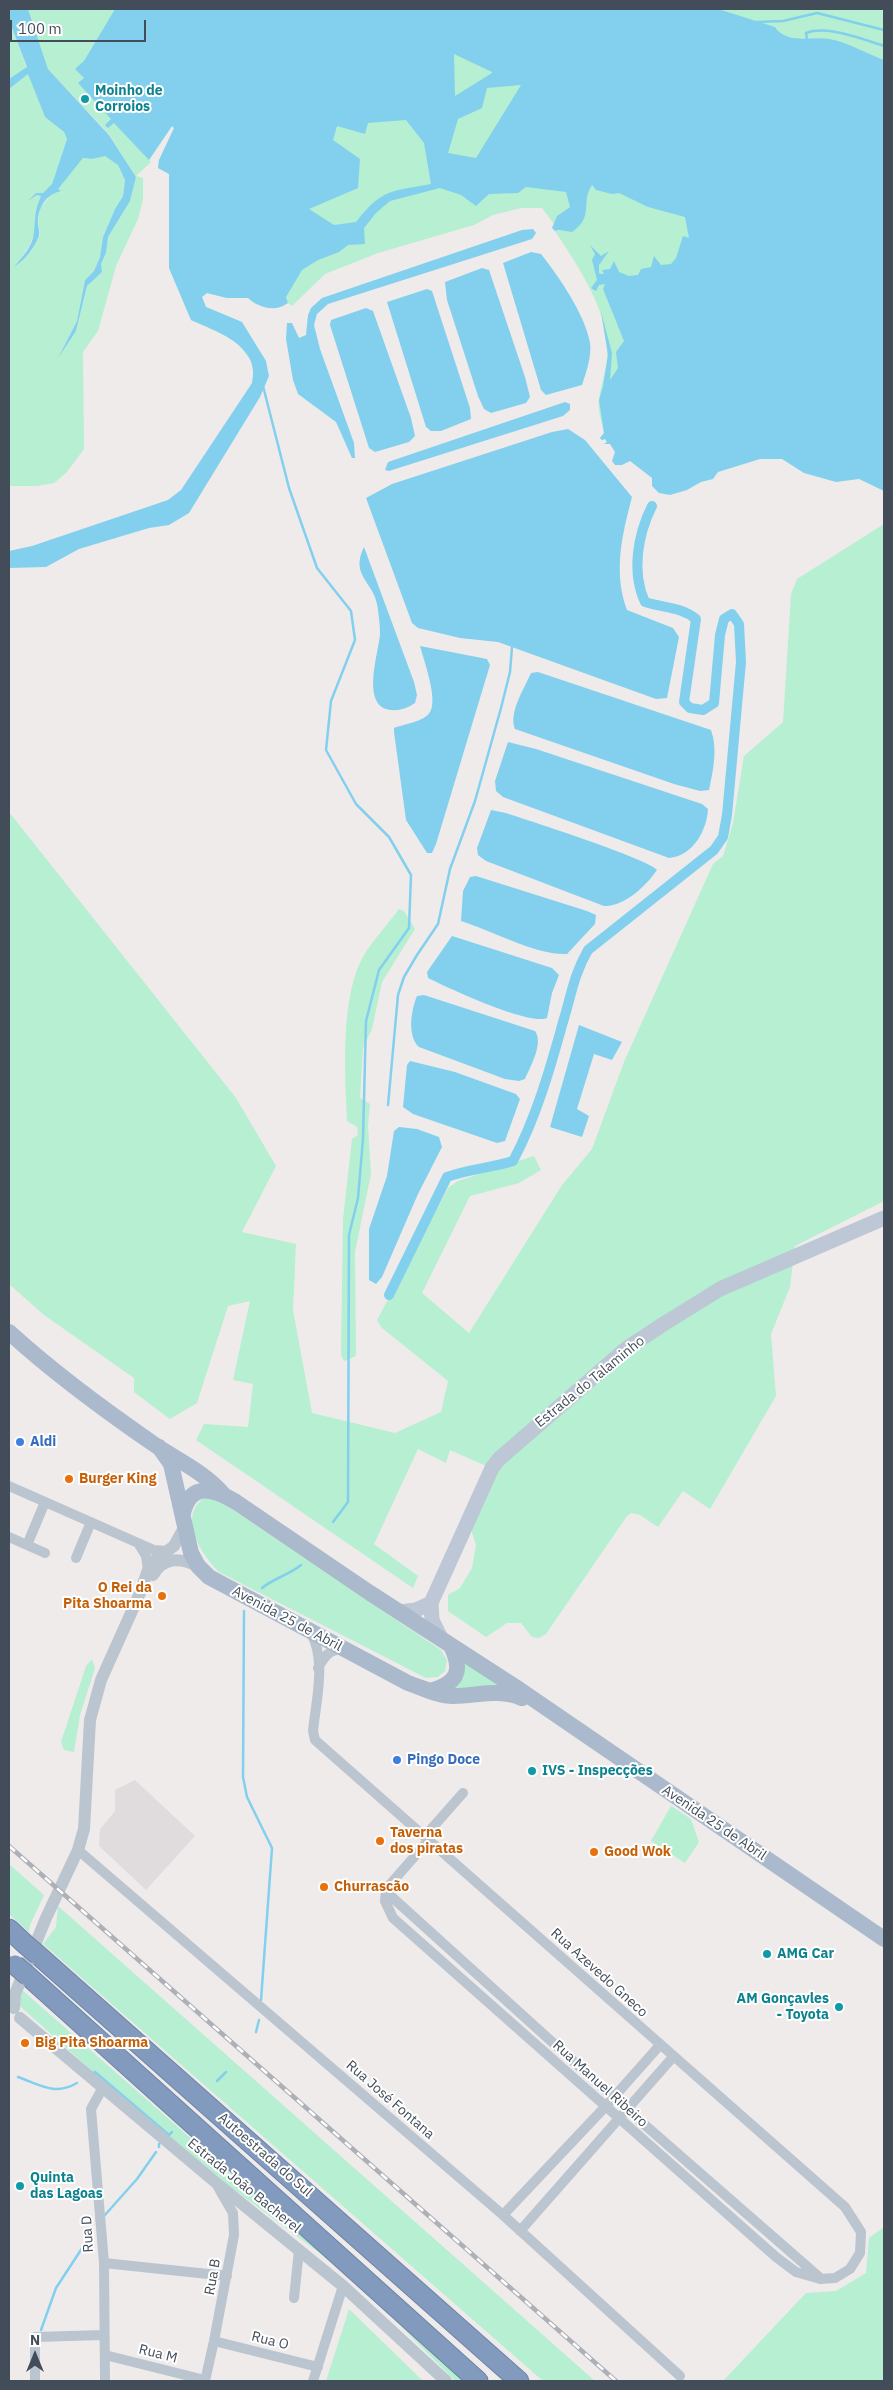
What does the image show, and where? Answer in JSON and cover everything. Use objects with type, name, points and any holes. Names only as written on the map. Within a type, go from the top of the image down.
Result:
[{"type":"highway","name":"Autoestrada do Sul","points":[[9,1929],[519,2381]]},
{"type":"highway","name":"Autoestrada do Sul","points":[[17,1967],[478,2381]]},
{"type":"main road","name":"Estrada do Talaminho","points":[[431,1603],[492,1468],[530,1431],[627,1348],[720,1290],[884,1218]]},
{"type":"main road","name":"Avenida 25 de Abril","points":[[9,1332],[67,1380],[159,1447],[176,1456],[213,1483],[223,1494],[543,1707],[884,1939]]},
{"type":"main road","name":"Avenida 25 de Abril","points":[[159,1447],[172,1464],[191,1553],[198,1566],[209,1577],[408,1683],[430,1691],[453,1696],[498,1691],[517,1696],[543,1707]]},
{"type":"main road","name":"Avenida 25 de Abril","points":[[184,1521],[187,1501],[199,1491],[208,1490],[223,1494]]},
{"type":"main road","points":[[400,1612],[417,1610],[431,1603],[432,1620],[456,1657],[458,1668],[456,1676],[444,1687],[430,1691]]},
{"type":"street","points":[[9,1486],[154,1550],[168,1550]]},
{"type":"street","points":[[27,1545],[45,1502]]},
{"type":"street","points":[[13,2014],[15,1994],[46,1918],[78,1850],[84,1829],[90,1720],[101,1680],[140,1593],[148,1570],[155,1560],[174,1546],[184,1521]]},
{"type":"street","points":[[76,1558],[91,1522]]},
{"type":"street","points":[[9,1537],[45,1553]]},
{"type":"street","points":[[138,1543],[146,1556],[148,1570]]},
{"type":"street","points":[[140,1593],[157,1568],[173,1559],[186,1561],[198,1566]]},
{"type":"street","name":"Rua Azevedo Gneco","points":[[309,1630],[316,1644],[318,1668],[313,1730],[315,1740],[330,1756],[427,1838],[844,2207],[861,2232],[860,2253],[850,2269],[835,2278],[820,2278]]},
{"type":"street","points":[[318,1668],[323,1658],[330,1652],[338,1649],[346,1650]]},
{"type":"street","points":[[463,1793],[386,1889],[394,1899],[627,2110],[820,2278]]},
{"type":"street","name":"Rua José Fontana","points":[[78,1850],[503,2215],[680,2376]]},
{"type":"street","name":"Rua Manuel Ribeiro","points":[[386,1889],[385,1901],[393,1918],[776,2257],[796,2272],[820,2278]]},
{"type":"street","name":"Estrada João Bacherel","points":[[13,2014],[214,2182],[343,2286],[446,2381]]},
{"type":"street","points":[[503,2215],[614,2098],[660,2045]]},
{"type":"street","points":[[520,2230],[673,2057]]},
{"type":"street","name":"Rua D","points":[[102,2089],[91,2109],[104,2264],[105,2381]]},
{"type":"street","name":"Rua B","points":[[205,2380],[234,2235],[233,2213],[214,2182]]},
{"type":"street","points":[[294,2298],[299,2250]]},
{"type":"street","points":[[104,2264],[227,2276]]},
{"type":"street","points":[[313,2381],[343,2286]]},
{"type":"street","points":[[35,2381],[35,2337],[104,2335]]},
{"type":"street","name":"Rua O","points":[[214,2341],[318,2367]]},
{"type":"street","name":"Rua M","points":[[105,2355],[205,2380]]},
{"type":"shaded area","points":[[135,1780],[195,1836],[146,1890],[99,1846],[100,1829],[115,1811],[115,1790]]},
{"type":"green space","points":[[28,9],[170,9],[83,87],[103,109],[184,9],[364,62],[256,305],[248,298],[227,298],[207,293],[202,297],[206,307],[242,322],[252,362],[235,340],[191,320],[169,268],[169,174],[158,168],[159,160],[174,129],[172,126],[149,160],[151,162],[136,176],[143,178],[143,199],[138,219],[116,266],[98,331],[83,352],[84,449],[66,473],[54,483],[37,486],[9,486],[9,89],[28,73],[45,117],[64,132],[67,139],[52,184],[43,193],[36,193],[31,199],[37,195],[41,196],[36,212],[34,234],[16,265],[31,251],[40,235],[38,222],[40,208],[83,158],[92,159],[105,155],[118,165],[125,180],[123,196],[103,237],[100,257],[94,271],[85,280],[77,321],[61,352],[76,331],[87,286],[102,272],[101,264],[106,253],[108,237],[130,201],[136,177],[109,134],[48,69]]},
{"type":"green space","points":[[631,9],[884,9],[884,181]]},
{"type":"green space","points":[[9,20],[27,68],[9,79]]},
{"type":"green space","points":[[454,40],[561,101],[570,207],[557,216],[554,224],[542,208],[521,208],[493,215],[474,225],[378,253],[325,274],[292,306],[288,303],[272,258],[334,117]]},
{"type":"green space","points":[[733,148],[615,452],[610,444],[604,444],[607,442],[605,439],[602,440],[600,438],[604,433],[599,403],[607,357],[604,324],[583,275],[555,231],[564,230],[579,176]]},
{"type":"green space","points":[[884,524],[884,1201],[795,1246],[790,1287],[771,1334],[776,1396],[710,1509],[683,1491],[658,1527],[640,1515],[631,1513],[627,1516],[546,1634],[539,1638],[532,1637],[521,1623],[507,1623],[486,1637],[448,1611],[448,1595],[460,1588],[472,1568],[476,1545],[471,1529],[486,1466],[450,1450],[446,1463],[418,1449],[374,1544],[418,1576],[413,1588],[196,1440],[204,1424],[248,1427],[253,1384],[233,1380],[250,1301],[228,1306],[197,1403],[170,1419],[134,1392],[134,1378],[44,1315],[9,1284],[9,812],[236,1098],[276,1166],[242,1232],[296,1244],[293,1310],[312,1413],[395,1433],[441,1412],[448,1381],[382,1328],[377,1320],[448,1188],[458,1181],[534,1156],[541,1170],[519,1183],[470,1196],[422,1293],[469,1333],[562,1185],[592,1149],[624,1062],[713,864],[723,856],[733,823],[744,756],[783,722],[791,594],[797,579]]},
{"type":"green space","points":[[399,909],[404,911],[415,929],[382,982],[372,1029],[363,1048],[360,1098],[370,1104],[368,1126],[371,1174],[355,1252],[356,1356],[344,1361],[341,1355],[343,1219],[352,1139],[358,1135],[357,1127],[347,1121],[345,1058],[348,1013],[356,972],[364,955]]},
{"type":"green space","points":[[204,1498],[217,1499],[441,1650],[447,1660],[445,1671],[438,1677],[426,1678],[219,1572],[212,1565],[200,1546],[192,1525],[196,1506]]},
{"type":"green space","points":[[461,1658],[506,1688],[453,1693]]},
{"type":"green space","points":[[92,1659],[95,1668],[80,1715],[74,1752],[64,1750],[61,1742],[86,1666]]},
{"type":"green space","points":[[671,1806],[691,1819],[699,1842],[685,1863],[651,1841]]},
{"type":"green space","points":[[9,1864],[44,1895],[30,1925],[29,1932],[9,1914]]},
{"type":"green space","points":[[58,1906],[595,2381],[543,2381],[43,1944],[56,1927]]},
{"type":"green space","points":[[21,1989],[329,2260],[232,2188],[113,2090],[20,2006]]},
{"type":"green space","points":[[884,2227],[884,2381],[723,2381],[806,2293],[836,2291],[866,2273],[869,2238]]},
{"type":"green space","points":[[349,2309],[423,2381],[326,2381]]},
{"type":"green space","points":[[391,2316],[464,2381],[455,2381]]},
{"type":"water","points":[[9,9],[28,9],[48,69],[109,135],[136,177],[130,201],[108,237],[106,253],[101,264],[102,272],[87,286],[76,331],[58,358],[77,321],[85,280],[94,271],[100,257],[103,237],[123,196],[125,180],[118,165],[105,156],[92,159],[83,158],[58,189],[61,191],[51,195],[44,203],[38,218],[39,234],[37,240],[26,257],[14,267],[32,242],[36,210],[41,196],[37,195],[28,201],[36,193],[43,193],[52,184],[67,139],[64,132],[45,117],[28,74],[9,89],[9,79],[27,67],[9,20]]},
{"type":"water","points":[[115,9],[718,9],[775,27],[786,36],[800,39],[829,39],[850,45],[884,60],[884,491],[859,479],[836,482],[804,473],[782,459],[760,459],[718,472],[713,479],[670,495],[659,493],[652,486],[652,478],[630,461],[622,465],[615,465],[612,461],[615,452],[610,444],[604,444],[607,442],[605,439],[602,440],[600,438],[604,433],[599,400],[608,355],[601,312],[612,353],[610,380],[618,368],[616,352],[624,341],[603,289],[605,284],[599,285],[596,291],[591,288],[597,280],[592,260],[595,254],[590,245],[601,256],[609,251],[599,265],[599,273],[604,274],[602,270],[610,269],[614,261],[619,272],[629,276],[638,275],[641,269],[651,267],[654,256],[661,265],[671,264],[676,258],[683,236],[689,238],[685,217],[648,207],[619,193],[612,194],[596,190],[592,185],[587,197],[585,215],[579,226],[572,232],[555,231],[552,228],[557,216],[570,207],[566,192],[526,187],[518,193],[489,194],[476,206],[461,195],[440,188],[390,201],[376,213],[364,228],[365,244],[348,245],[339,252],[318,260],[302,270],[286,297],[288,303],[283,306],[267,308],[248,298],[227,298],[207,293],[202,297],[206,307],[242,322],[266,361],[269,376],[260,397],[189,513],[169,525],[149,528],[79,549],[46,567],[9,568],[9,551],[32,546],[168,500],[181,490],[252,383],[253,370],[250,359],[244,350],[225,335],[191,320],[169,268],[169,174],[158,168],[159,160],[174,128],[172,126],[149,160],[114,123],[108,128],[105,125],[111,119],[78,83],[84,78],[75,69],[84,61]],"holes":[[[454,54],[492,72],[492,73],[455,96]],[[521,85],[476,158],[448,153],[458,119],[482,108],[487,88]],[[406,120],[424,143],[431,184],[388,193],[373,203],[356,222],[334,225],[309,209],[358,188],[360,159],[333,140],[337,126],[365,134],[368,123]]]},
{"type":"water","points":[[533,229],[536,233],[532,239],[328,304],[317,314],[314,325],[320,349],[354,443],[355,458],[352,458],[336,422],[298,394],[293,380],[286,339],[287,323],[292,323],[299,338],[306,335],[308,315],[311,308],[322,298],[522,230]]},
{"type":"water","points":[[531,252],[541,254],[563,285],[583,320],[590,343],[587,370],[582,385],[546,395],[541,390],[503,263]]},
{"type":"water","points":[[482,268],[489,270],[530,397],[526,403],[491,413],[484,409],[478,396],[447,300],[445,282]]},
{"type":"water","points":[[427,289],[432,291],[470,408],[471,419],[441,431],[431,431],[426,427],[387,302]]},
{"type":"water","points":[[366,308],[373,311],[411,418],[415,436],[409,442],[375,452],[369,448],[330,325],[331,320]]},
{"type":"water","points":[[565,402],[570,404],[570,410],[563,416],[389,471],[385,470],[388,462]]},
{"type":"water","points":[[568,429],[585,440],[632,497],[622,539],[620,582],[627,610],[673,628],[679,637],[667,698],[656,699],[498,642],[460,638],[418,628],[412,623],[366,498],[392,484],[552,432]]},
{"type":"water","points":[[364,547],[414,682],[417,695],[415,703],[401,709],[386,709],[379,704],[375,696],[373,686],[380,625],[376,600],[361,573],[360,557]]},
{"type":"water","points":[[420,646],[487,659],[490,665],[432,853],[427,853],[406,820],[394,732],[394,728],[423,718],[430,712],[432,706],[431,689]]},
{"type":"water","points":[[538,672],[711,730],[714,752],[709,790],[700,791],[674,784],[515,729],[513,723],[518,700],[531,673]]},
{"type":"water","points":[[508,742],[536,749],[702,804],[708,809],[702,833],[692,847],[678,856],[669,858],[503,797],[496,791],[495,781]]},
{"type":"water","points":[[491,810],[506,813],[611,849],[633,857],[657,870],[647,883],[627,899],[604,906],[486,861],[478,855],[477,848]]},
{"type":"water","points":[[476,876],[587,911],[596,915],[595,924],[567,954],[555,954],[528,947],[461,921],[463,891],[470,877]]},
{"type":"water","points":[[452,936],[552,968],[559,975],[552,993],[547,1018],[524,1017],[470,997],[428,978],[427,972]]},
{"type":"water","points":[[424,995],[535,1031],[538,1042],[537,1048],[525,1079],[519,1081],[505,1079],[419,1047],[413,1036],[411,1023],[417,996]]},
{"type":"water","points":[[579,1025],[622,1042],[612,1060],[594,1054],[577,1109],[589,1116],[582,1137],[550,1127]]},
{"type":"water","points":[[410,1061],[455,1072],[516,1094],[520,1099],[505,1141],[497,1143],[413,1114],[403,1107],[407,1065]]},
{"type":"water","points":[[399,1127],[417,1129],[439,1137],[442,1147],[418,1194],[382,1277],[376,1284],[369,1280],[369,1229],[387,1176],[394,1131]]},
{"type":"waterway","points":[[757,22],[783,21],[817,13],[884,30]]},
{"type":"waterway","points":[[807,39],[806,33],[824,31],[845,34],[884,46]]},
{"type":"waterway","points":[[263,386],[289,488],[317,568],[351,611],[355,640],[331,701],[326,750],[356,804],[389,837],[411,875],[409,928],[379,970],[366,1021],[363,1139],[358,1198],[349,1235],[348,1502],[333,1522]]},
{"type":"waterway","points":[[389,1295],[447,1177],[513,1161],[529,1128],[542,1093],[576,976],[588,950],[714,850],[723,837],[727,815],[741,662],[739,624],[732,614],[724,619],[720,635],[714,703],[703,710],[690,708],[684,702],[696,619],[684,612],[645,602],[638,578],[637,566],[640,541],[652,506]]},
{"type":"waterway","points":[[388,1105],[398,995],[404,977],[438,924],[450,869],[475,801],[501,708],[510,672],[512,647]]},
{"type":"waterway","points":[[262,1588],[301,1565]]},
{"type":"waterway","points":[[244,1611],[243,1777],[247,1797],[272,1848],[261,2000]]},
{"type":"waterway","points":[[256,2032],[259,2020]]},
{"type":"waterway","points":[[93,2074],[95,2072],[169,2135],[172,2132]]},
{"type":"waterway","points":[[217,2081],[226,2072]]},
{"type":"waterway","points":[[18,2077],[54,2089],[62,2089],[77,2083]]},
{"type":"waterway","points":[[104,2216],[137,2179],[156,2152]]},
{"type":"waterway","points":[[41,2330],[56,2288],[92,2233]]},
{"type":"railway","points":[[9,1846],[616,2381]]},
{"type":"place","name":"Moinho de Corroios","points":[[85,99]]},
{"type":"place","name":"Aldi","points":[[20,1442]]},
{"type":"place","name":"Burger King","points":[[69,1479]]},
{"type":"place","name":"O Rei da Pita Shoarma","points":[[162,1596]]},
{"type":"place","name":"Pingo Doce","points":[[397,1760]]},
{"type":"place","name":"IVS - Inspecções","points":[[532,1771]]},
{"type":"place","name":"Taverna dos piratas","points":[[380,1841]]},
{"type":"place","name":"Good Wok","points":[[594,1852]]},
{"type":"place","name":"Churrascão","points":[[324,1887]]},
{"type":"place","name":"AMG Car","points":[[767,1954]]},
{"type":"place","name":"AM Gonçavles - Toyota","points":[[839,2007]]},
{"type":"place","name":"Big Pita Shoarma","points":[[25,2043]]},
{"type":"place","name":"Quinta das Lagoas","points":[[20,2186]]}]
